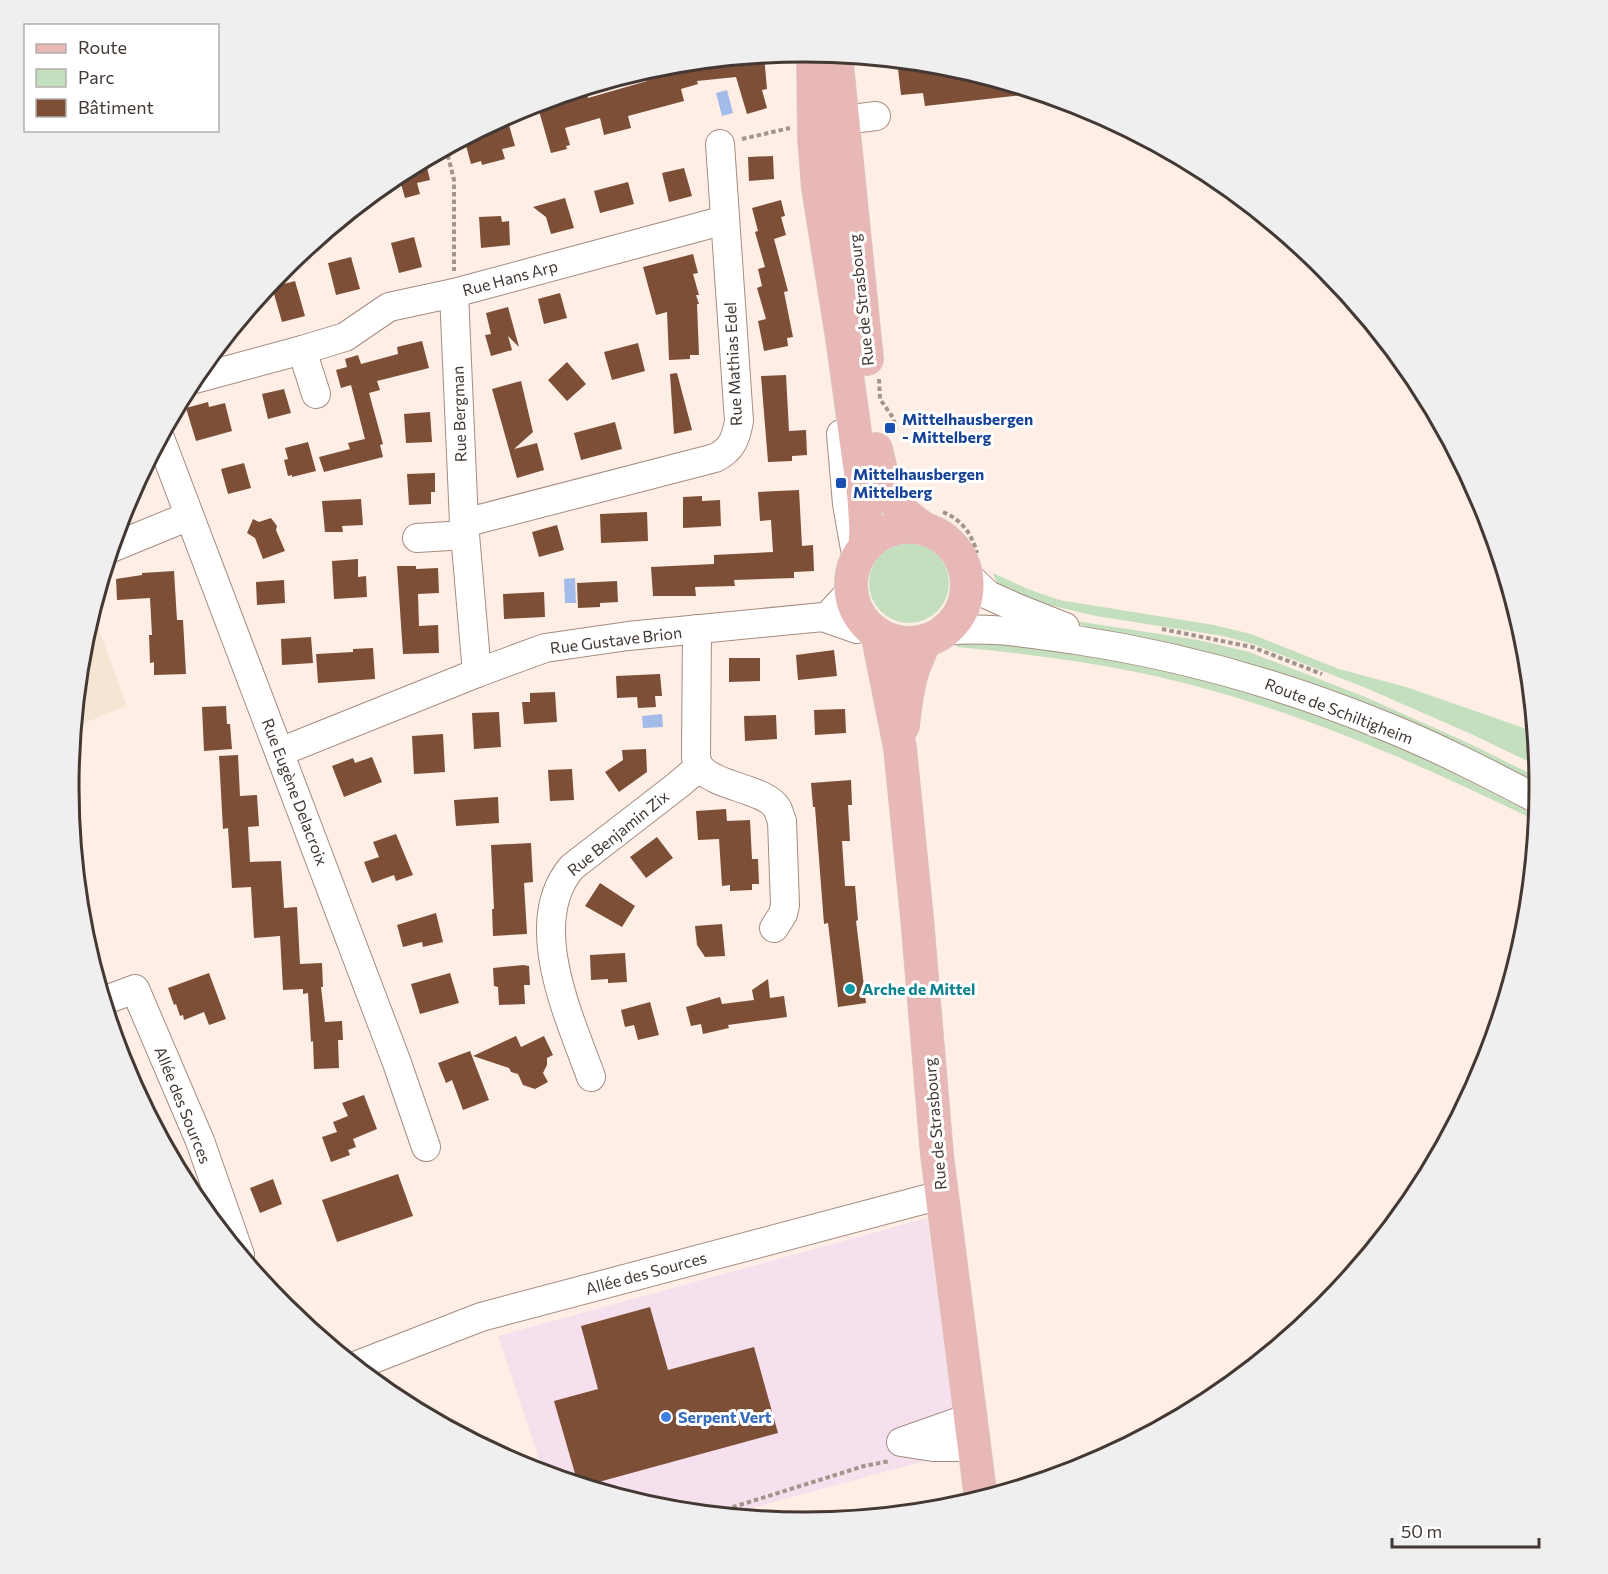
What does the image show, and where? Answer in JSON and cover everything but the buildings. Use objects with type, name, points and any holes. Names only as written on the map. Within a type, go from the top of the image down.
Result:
[{"type":"main road","name":"Rue de Strasbourg","points":[[818,62],[803,116],[818,188],[864,497],[866,531],[857,566]]},
{"type":"main road","name":"Rue de Strasbourg","points":[[823,62],[843,120],[878,462],[886,491],[906,515],[930,519]]},
{"type":"main road","points":[[803,116],[843,120]]},
{"type":"main road","points":[[930,519],[938,535],[972,566],[963,606],[956,620],[934,636],[908,643],[892,640],[872,628],[856,608],[857,566],[877,537],[891,530],[930,519]]},
{"type":"main road","name":"Rue de Strasbourg","points":[[872,628],[900,748],[941,1195],[980,1491]]},
{"type":"main road","name":"Rue de Strasbourg","points":[[900,748],[907,691],[912,671],[922,651],[934,636]]},
{"type":"street","points":[[843,120],[876,117]]},
{"type":"street","name":"Rue Mathias Edel","points":[[464,529],[715,458],[729,449],[737,433],[739,421],[720,144]]},
{"type":"street","name":"Rue Hans Arp","points":[[207,376],[345,337],[389,307],[454,293],[725,220]]},
{"type":"street","name":"Rue Bergman","points":[[454,293],[464,529],[477,673]]},
{"type":"street","points":[[302,350],[316,394]]},
{"type":"street","name":"Rue Eugène Delacroix","points":[[163,447],[397,1063],[426,1147]]},
{"type":"street","points":[[121,544],[189,516]]},
{"type":"street","points":[[417,538],[464,529]]},
{"type":"street","points":[[827,617],[857,566]]},
{"type":"street","name":"Route de Schiltigheim","points":[[972,566],[988,595],[1017,608],[1129,648]]},
{"type":"street","name":"Rue Gustave Brion","points":[[280,752],[545,648],[628,636],[827,617],[857,629],[872,628]]},
{"type":"street","name":"Route de Schiltigheim","points":[[934,636],[974,628],[995,629],[1129,648],[1204,665],[1340,709],[1436,748],[1530,795]]},
{"type":"street","points":[[697,629],[696,758],[699,767],[712,778],[768,799],[777,808],[782,821],[785,905],[783,914],[774,928]]},
{"type":"street","name":"Rue Benjamin Zix","points":[[591,1077],[555,971],[552,940],[553,909],[559,884],[572,867],[699,767]]},
{"type":"street","name":"Allée des Sources","points":[[110,998],[135,989],[200,1141],[233,1235]]},
{"type":"street","name":"Allée des Sources","points":[[362,1363],[481,1317],[941,1195]]},
{"type":"path","points":[[720,144],[803,116]]},
{"type":"path","points":[[448,155],[454,180],[454,293]]},
{"type":"path","points":[[879,376],[880,399],[894,419],[895,431]]},
{"type":"path","points":[[930,519],[946,513],[963,525],[974,542],[972,566]]},
{"type":"path","points":[[730,1508],[864,1466],[895,1460]]},
{"type":"shaded area","points":[[97,624],[127,706],[82,724]]},
{"type":"shaded area","points":[[927,1218],[958,1452],[745,1510],[662,1499],[616,1488],[540,1462],[498,1336]]},
{"type":"green space","points":[[909,543],[924,546],[937,555],[946,568],[949,583],[946,598],[937,611],[924,620],[909,623],[894,620],[881,611],[872,598],[869,583],[872,568],[881,555],[894,546]]},
{"type":"green space","points":[[993,573],[1059,600],[1214,625],[1251,634],[1339,669],[1406,687],[1527,730],[1529,762],[1366,688],[1253,644],[1223,636],[1096,616],[1045,604],[997,584]]},
{"type":"green space","points":[[1073,622],[1198,640],[1249,652],[1363,696],[1466,742],[1529,773],[1530,783]]},
{"type":"green space","points":[[957,643],[985,643],[1063,650],[1236,687],[1367,733],[1440,766],[1529,812],[1529,817],[1393,755],[1293,716],[1243,700],[1192,685],[1118,668],[1049,657],[957,647]]},
{"type":"water","points":[[727,90],[733,113],[722,116],[716,93]]},
{"type":"water","points":[[575,578],[576,603],[565,603],[564,579]]},
{"type":"water","points":[[662,714],[663,727],[643,728],[642,716]]},
{"type":"place","name":"Mittelhausbergen - Mittelberg","points":[[890,428]]},
{"type":"place","name":"Mittelhausbergen Mittelberg","points":[[841,483]]},
{"type":"place","name":"Arche de Mittel","points":[[850,989]]},
{"type":"place","name":"Serpent Vert","points":[[666,1417]]}]
